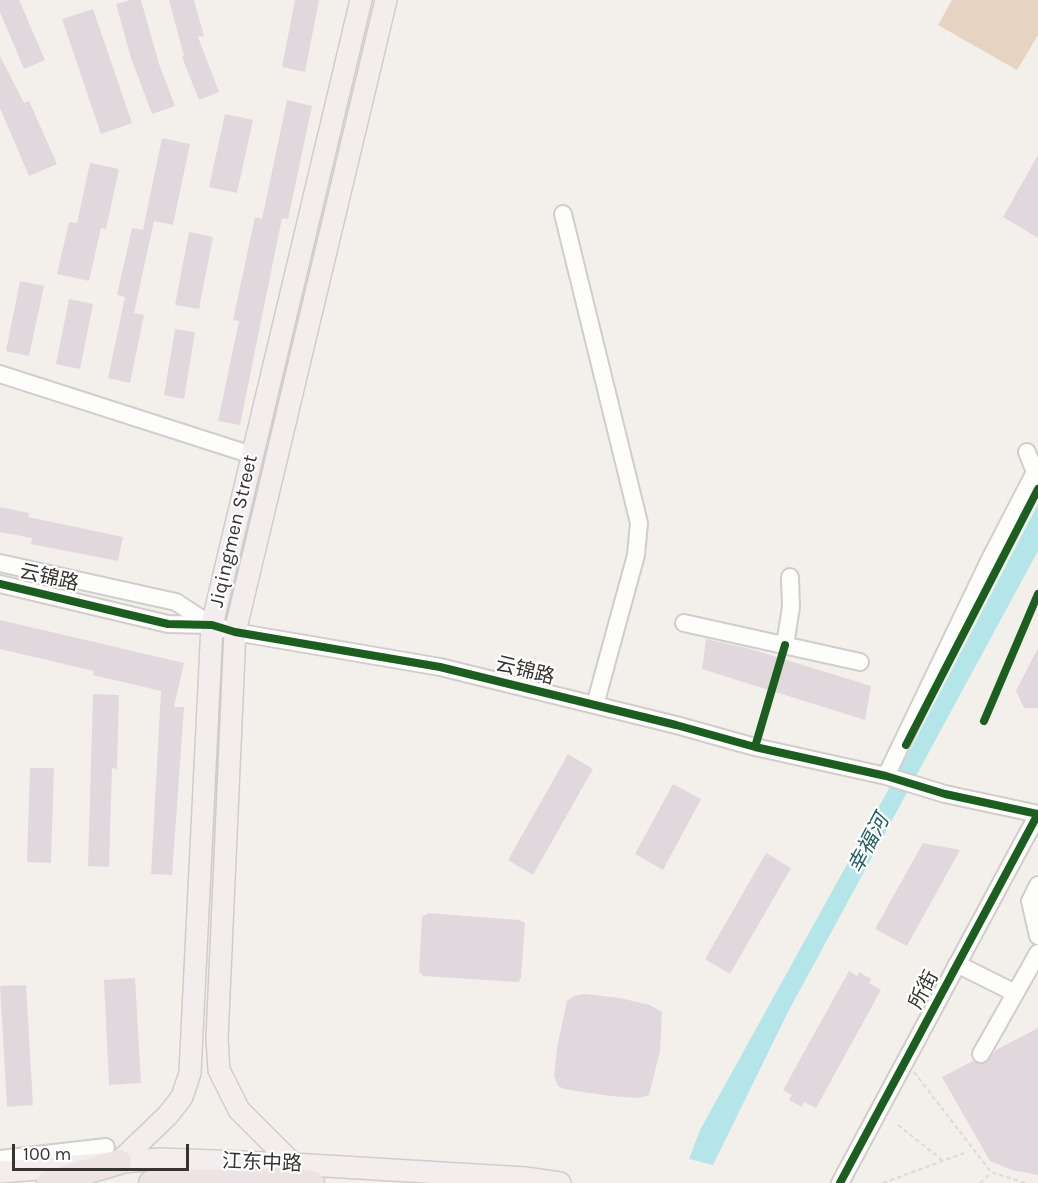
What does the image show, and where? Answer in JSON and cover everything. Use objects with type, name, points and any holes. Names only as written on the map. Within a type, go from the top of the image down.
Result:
[{"type":"highway","points":[[50,1183],[113,1155]]},
{"type":"highway","points":[[151,1183],[287,1180],[312,1183]]},
{"type":"main road","name":"Jiqingmen Street","points":[[113,1155],[168,1115],[182,1097],[190,1073],[212,626],[361,0]]},
{"type":"main road","name":"Jiqingmen Street","points":[[293,1164],[239,1110],[219,1070],[218,1039],[235,632],[386,0]]},
{"type":"main road","name":"江东中路","points":[[0,1172],[113,1155],[525,1178],[560,1183]]},
{"type":"street","points":[[563,214],[639,523],[636,555],[595,705]]},
{"type":"street","points":[[0,374],[252,455]]},
{"type":"street","points":[[886,776],[994,562],[1035,472],[1027,452]]},
{"type":"street","name":"云锦路","points":[[0,563],[176,602],[212,626]]},
{"type":"street","points":[[785,645],[791,607],[790,577]]},
{"type":"street","name":"云锦路","points":[[0,584],[168,624],[212,626],[235,632],[440,667],[755,747],[886,776],[945,794],[1038,814]]},
{"type":"street","points":[[684,623],[860,662]]},
{"type":"street","name":"所街","points":[[840,1183],[1038,814]]},
{"type":"street","points":[[1038,885],[1030,901],[1038,932]]},
{"type":"street","points":[[981,1054],[1038,953]]},
{"type":"street","points":[[957,964],[1015,993]]},
{"type":"street","name":"江东中路","points":[[0,1159],[113,1155]]},
{"type":"path","points":[[906,1060],[991,1172],[1025,1183]]},
{"type":"path","points":[[898,1125],[942,1160]]},
{"type":"path","points":[[883,1183],[964,1153]]},
{"type":"path","points":[[980,1183],[991,1172]]},
{"type":"shaded area","points":[[952,0],[1038,0],[1038,35],[1017,70],[938,25]]},
{"type":"water","name":"幸福河","points":[[1038,504],[1038,551],[788,1012],[713,1165],[689,1159],[700,1130],[908,754]]},
{"type":"building","points":[[0,0],[19,0],[45,60],[24,69],[0,12]]},
{"type":"building","points":[[141,0],[159,64],[175,106],[152,114],[131,58],[116,4]]},
{"type":"building","points":[[169,0],[194,0],[204,36],[198,37],[219,92],[199,100],[182,57],[184,56]]},
{"type":"building","points":[[295,0],[319,0],[305,72],[282,67]]},
{"type":"building","points":[[93,9],[132,123],[101,134],[62,19]]},
{"type":"building","points":[[0,56],[24,103],[29,101],[57,164],[29,176],[0,108]]},
{"type":"building","points":[[287,100],[312,106],[288,219],[282,218],[240,425],[218,421],[239,321],[233,320],[255,217],[262,219]]},
{"type":"building","points":[[225,114],[253,120],[237,193],[209,187]]},
{"type":"building","points":[[162,138],[190,144],[173,225],[154,221],[134,313],[144,315],[130,383],[108,378],[125,297],[117,295],[132,228],[143,230]]},
{"type":"building","points":[[1038,155],[1038,238],[1003,217]]},
{"type":"building","points":[[90,163],[119,169],[106,229],[101,228],[89,281],[57,274],[69,222],[77,223]]},
{"type":"building","points":[[189,232],[213,237],[199,309],[175,305]]},
{"type":"building","points":[[20,281],[44,286],[29,356],[6,351]]},
{"type":"building","points":[[69,299],[93,304],[80,369],[56,364]]},
{"type":"building","points":[[175,329],[195,332],[184,399],[164,395]]},
{"type":"building","points":[[0,507],[29,513],[28,517],[123,537],[118,561],[31,544],[32,538],[0,532]]},
{"type":"building","points":[[0,620],[184,663],[174,707],[184,707],[172,875],[151,874],[161,691],[93,675],[94,671],[0,649]]},
{"type":"building","points":[[706,639],[751,649],[871,686],[865,720],[702,669]]},
{"type":"building","points":[[1038,648],[1038,708],[1024,708],[1016,691]]},
{"type":"building","points":[[93,694],[119,695],[117,769],[112,768],[109,867],[88,866]]},
{"type":"building","points":[[568,754],[593,769],[533,875],[508,860]]},
{"type":"building","points":[[30,768],[54,768],[51,863],[27,862]]},
{"type":"building","points":[[673,784],[701,799],[663,870],[635,854]]},
{"type":"building","points":[[923,843],[960,850],[907,946],[875,929]]},
{"type":"building","points":[[766,853],[791,868],[730,974],[705,959]]},
{"type":"building","points":[[428,913],[519,920],[525,923],[521,978],[518,982],[423,976],[419,972],[422,917]]},
{"type":"building","points":[[849,971],[857,976],[859,972],[871,979],[869,983],[881,990],[816,1108],[804,1102],[802,1107],[789,1100],[792,1095],[783,1090]]},
{"type":"building","points":[[135,978],[141,1083],[109,1085],[104,980]]},
{"type":"building","points":[[26,985],[33,1105],[7,1107],[0,986]]},
{"type":"building","points":[[584,994],[620,998],[650,1005],[662,1012],[660,1051],[649,1095],[639,1098],[610,1096],[564,1089],[558,1086],[554,1076],[557,1047],[567,1001],[574,996]]},
{"type":"building","points":[[1038,1028],[1038,1175],[1012,1170],[990,1161],[942,1077],[973,1061],[986,1063],[996,1050]]},
{"type":"cycle path","points":[[906,745],[1038,489]]},
{"type":"cycle path","points":[[0,584],[168,624],[212,625],[235,632],[440,667],[676,725],[755,747],[886,776],[945,794],[1038,814]]},
{"type":"cycle path","points":[[984,721],[1038,594]]},
{"type":"cycle path","points":[[755,747],[785,645]]},
{"type":"cycle path","points":[[840,1183],[1038,814]]}]
